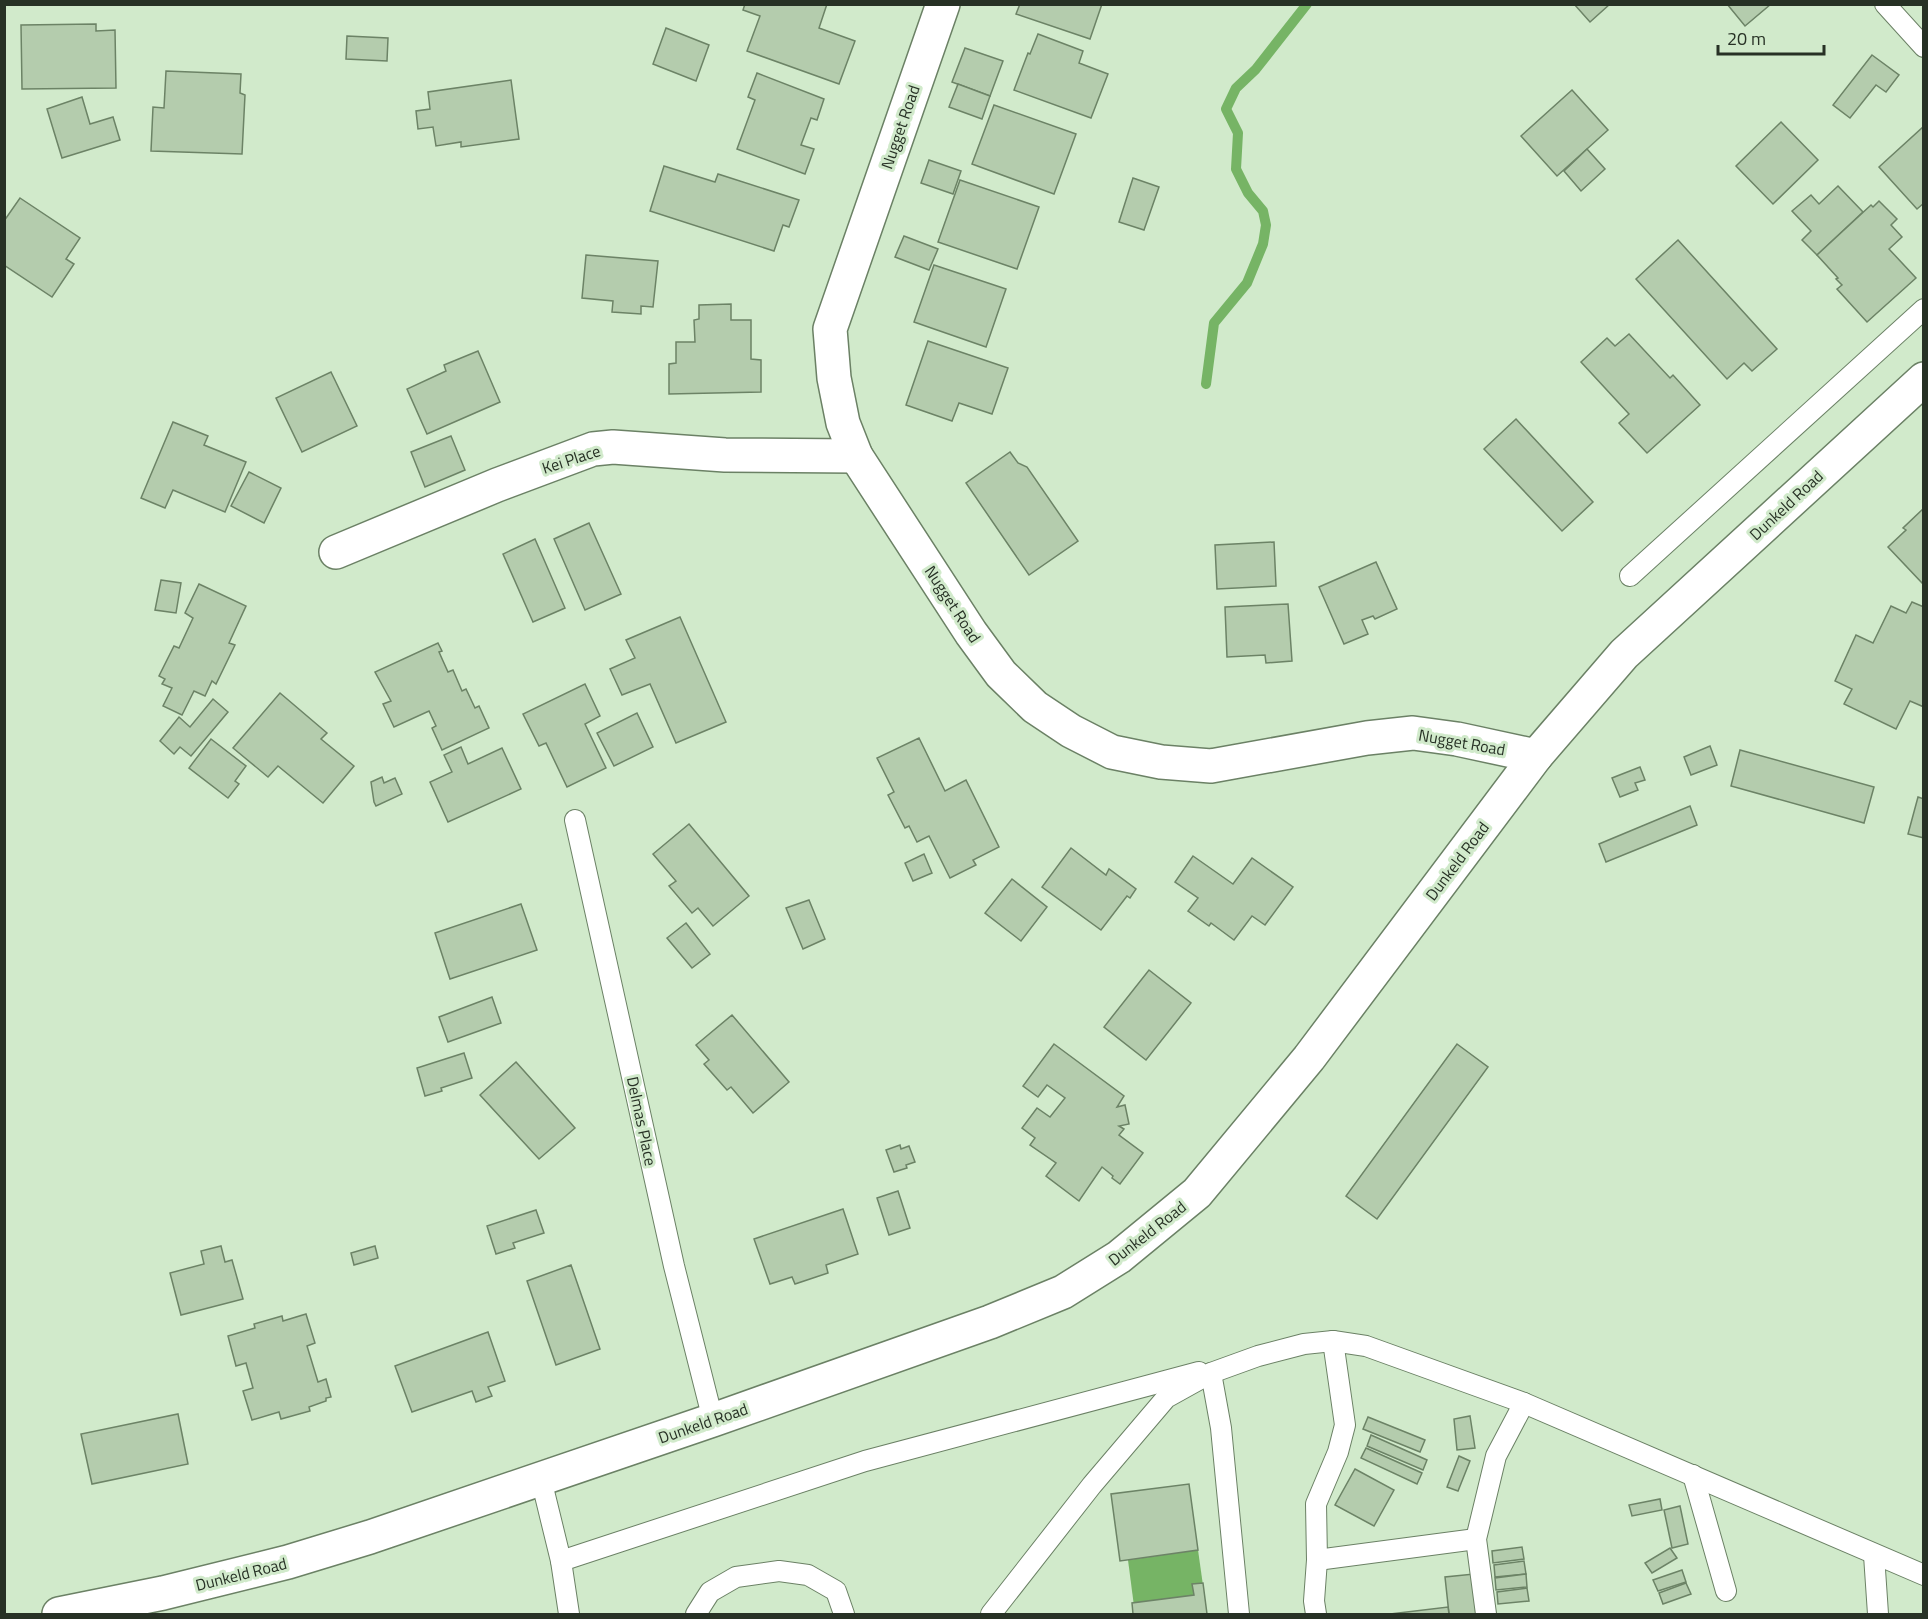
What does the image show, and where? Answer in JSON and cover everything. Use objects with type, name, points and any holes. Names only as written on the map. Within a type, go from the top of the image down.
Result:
[{"type":"main road","name":"Nugget Road","points":[[943,4],[830,329],[834,378],[843,423],[856,456],[971,633],[1001,674],[1035,707],[1071,731],[1112,752],[1161,762],[1211,766],[1368,738],[1413,733],[1457,739],[1536,756]]},
{"type":"main road","name":"Dunkeld Road","points":[[59,1614],[163,1593],[288,1562],[370,1538],[990,1322],[1063,1292],[1119,1257],[1197,1193],[1309,1058],[1536,756],[1624,654],[1923,379]]},
{"type":"main road","name":"Kei Place","points":[[336,552],[497,485],[593,449],[613,447],[725,454],[856,456]]},
{"type":"lane","points":[[1885,4],[1923,47]]},
{"type":"lane","points":[[1630,576],[1923,309]]},
{"type":"lane","name":"Delmas Place","points":[[575,820],[674,1266],[713,1420]]},
{"type":"lane","points":[[1316,1614],[1314,1601],[1317,1560],[1316,1504],[1338,1452],[1345,1425],[1333,1341]]},
{"type":"lane","points":[[561,1561],[865,1461],[1304,1344],[1333,1341],[1366,1346],[1524,1403],[1923,1575]]},
{"type":"lane","points":[[991,1614],[1092,1485],[1166,1398],[1210,1373],[1258,1356]]},
{"type":"lane","points":[[1210,1373],[1221,1428],[1239,1614]]},
{"type":"lane","points":[[1486,1614],[1476,1539],[1496,1456],[1524,1403]]},
{"type":"lane","points":[[1693,1475],[1726,1591]]},
{"type":"lane","points":[[541,1479],[561,1561],[569,1614]]},
{"type":"lane","points":[[1317,1560],[1476,1539]]},
{"type":"lane","points":[[1874,1555],[1878,1614]]},
{"type":"lane","points":[[696,1614],[710,1592],[736,1577],[779,1570],[808,1575],[836,1591],[844,1614]]},
{"type":"shaded area","points":[[1198,1550],[1207,1614],[1135,1614],[1128,1560]]},
{"type":"building","points":[[745,4],[827,4],[819,28],[855,41],[839,84],[747,51],[760,16],[743,10]]},
{"type":"building","points":[[1020,4],[1102,4],[1090,39],[1016,14]]},
{"type":"building","points":[[1574,4],[1610,4],[1590,22]]},
{"type":"building","points":[[1727,4],[1771,4],[1745,26]]},
{"type":"building","points":[[96,24],[96,31],[115,30],[116,88],[22,89],[21,25]]},
{"type":"building","points":[[666,28],[709,45],[696,81],[653,64]]},
{"type":"building","points":[[1038,34],[1083,51],[1079,63],[1108,74],[1091,118],[1014,90]]},
{"type":"building","points":[[347,36],[388,38],[387,61],[346,59]]},
{"type":"building","points":[[965,48],[1003,61],[990,96],[952,82]]},
{"type":"building","points":[[1872,55],[1899,75],[1886,92],[1876,85],[1850,118],[1833,105]]},
{"type":"building","points":[[166,71],[241,74],[240,93],[245,95],[242,154],[151,151],[153,107],[164,108]]},
{"type":"building","points":[[757,73],[824,99],[817,120],[811,118],[801,145],[814,149],[805,174],[737,149],[755,100],[748,97]]},
{"type":"building","points":[[511,80],[519,139],[461,147],[461,142],[436,146],[433,127],[418,129],[416,111],[430,109],[428,92]]},
{"type":"building","points":[[958,84],[990,96],[982,119],[949,107]]},
{"type":"building","points":[[1572,90],[1608,130],[1557,176],[1521,136]]},
{"type":"building","points":[[82,97],[90,124],[113,117],[120,140],[62,158],[47,109]]},
{"type":"building","points":[[994,105],[1076,134],[1054,194],[972,164]]},
{"type":"building","points":[[1781,122],[1818,160],[1773,204],[1736,166]]},
{"type":"building","points":[[1923,127],[1924,203],[1917,209],[1879,167]]},
{"type":"building","points":[[1587,149],[1605,169],[1581,191],[1564,171]]},
{"type":"building","points":[[929,160],[961,171],[953,194],[921,183]]},
{"type":"building","points":[[664,166],[715,182],[718,174],[799,200],[789,227],[783,225],[774,251],[650,211]]},
{"type":"building","points":[[1133,178],[1159,187],[1144,230],[1119,222]]},
{"type":"building","points":[[960,180],[1039,207],[1017,269],[938,242]]},
{"type":"building","points":[[1838,186],[1863,212],[1817,255],[1802,240],[1811,231],[1792,211],[1811,195],[1819,204]]},
{"type":"building","points":[[20,198],[80,238],[66,259],[74,264],[52,297],[4,265],[4,221]]},
{"type":"building","points":[[1879,201],[1897,219],[1891,225],[1902,237],[1889,249],[1916,278],[1867,322],[1837,289],[1842,285],[1836,279],[1838,278],[1817,255],[1871,205],[1873,207]]},
{"type":"building","points":[[904,236],[938,249],[929,270],[895,257]]},
{"type":"building","points":[[1678,240],[1777,349],[1752,371],[1744,363],[1727,379],[1636,279]]},
{"type":"building","points":[[586,255],[658,261],[653,307],[641,306],[641,314],[612,312],[613,301],[582,298]]},
{"type":"building","points":[[934,265],[1006,289],[986,347],[914,322]]},
{"type":"building","points":[[731,304],[731,320],[751,320],[751,359],[761,360],[761,392],[669,394],[669,364],[676,363],[676,342],[695,342],[694,320],[699,319],[699,305]]},
{"type":"building","points":[[1629,334],[1670,378],[1673,375],[1700,405],[1647,453],[1619,423],[1629,414],[1581,362],[1607,338],[1615,346]]},
{"type":"building","points":[[928,341],[1008,368],[992,414],[959,403],[952,421],[906,405]]},
{"type":"building","points":[[478,351],[500,402],[427,434],[407,389],[446,371],[444,365]]},
{"type":"building","points":[[331,372],[357,426],[302,452],[276,398]]},
{"type":"building","points":[[1516,419],[1593,502],[1562,531],[1484,449]]},
{"type":"building","points":[[173,422],[208,436],[204,445],[246,462],[225,512],[173,490],[165,508],[141,498]]},
{"type":"building","points":[[451,436],[465,470],[425,487],[411,452]]},
{"type":"building","points":[[1010,452],[1018,463],[1027,467],[1078,541],[1029,575],[966,483]]},
{"type":"building","points":[[249,472],[281,488],[264,523],[231,506]]},
{"type":"building","points":[[1924,508],[1924,585],[1888,547],[1906,530],[1903,528]]},
{"type":"building","points":[[589,523],[621,594],[585,610],[554,539]]},
{"type":"building","points":[[535,539],[565,608],[533,622],[503,554]]},
{"type":"building","points":[[1274,542],[1276,586],[1217,589],[1215,545]]},
{"type":"building","points":[[1376,562],[1397,609],[1375,619],[1373,616],[1362,620],[1368,634],[1344,644],[1319,587]]},
{"type":"building","points":[[161,580],[181,583],[176,613],[155,610]]},
{"type":"building","points":[[199,584],[246,606],[229,643],[235,645],[216,684],[212,681],[205,696],[194,691],[182,715],[163,706],[172,688],[162,684],[165,679],[159,676],[174,646],[179,648],[193,618],[185,613]]},
{"type":"building","points":[[1912,602],[1924,607],[1924,707],[1910,701],[1896,729],[1844,704],[1852,689],[1835,681],[1856,635],[1873,643],[1891,606],[1906,613]]},
{"type":"building","points":[[1288,604],[1292,661],[1266,663],[1265,655],[1227,657],[1225,607]]},
{"type":"building","points":[[680,617],[726,722],[676,743],[650,684],[622,695],[610,669],[635,658],[626,640]]},
{"type":"building","points":[[438,643],[442,651],[439,652],[448,672],[453,670],[462,691],[466,689],[475,708],[479,706],[489,728],[442,750],[432,728],[436,726],[429,711],[394,727],[383,704],[391,701],[375,672]]},
{"type":"building","points":[[585,684],[600,716],[585,724],[606,768],[567,787],[546,743],[539,746],[523,714]]},
{"type":"building","points":[[280,693],[327,733],[321,739],[354,766],[323,803],[278,766],[268,777],[233,748]]},
{"type":"building","points":[[213,699],[228,712],[191,756],[180,747],[174,754],[160,741],[179,717],[190,727]]},
{"type":"building","points":[[637,713],[653,747],[614,766],[597,733]]},
{"type":"building","points":[[919,738],[945,791],[966,780],[999,847],[973,860],[976,865],[950,878],[929,836],[917,842],[909,826],[905,828],[888,795],[894,792],[877,758]]},
{"type":"building","points":[[211,739],[246,766],[235,781],[239,784],[228,798],[189,768]]},
{"type":"building","points":[[1710,746],[1717,765],[1691,775],[1684,757]]},
{"type":"building","points":[[461,747],[468,764],[502,748],[521,789],[448,822],[430,782],[452,772],[444,755]]},
{"type":"building","points":[[1740,750],[1874,787],[1864,823],[1731,786]]},
{"type":"building","points":[[1640,767],[1645,780],[1635,783],[1638,790],[1620,797],[1612,778]]},
{"type":"building","points":[[382,777],[384,783],[395,778],[402,794],[376,806],[371,782]]},
{"type":"building","points":[[1918,797],[1924,799],[1924,838],[1908,834]]},
{"type":"building","points":[[1690,806],[1697,825],[1606,862],[1599,844]]},
{"type":"building","points":[[689,824],[749,896],[713,926],[698,908],[692,913],[669,886],[676,881],[653,854]]},
{"type":"building","points":[[1071,848],[1106,875],[1109,869],[1136,889],[1130,898],[1127,896],[1101,930],[1042,887]]},
{"type":"building","points":[[924,854],[932,873],[913,881],[905,863]]},
{"type":"building","points":[[1193,856],[1233,884],[1252,858],[1293,887],[1265,925],[1252,916],[1234,940],[1211,923],[1209,926],[1188,911],[1198,898],[1175,882]]},
{"type":"building","points":[[1012,879],[1047,907],[1021,941],[985,913]]},
{"type":"building","points":[[809,900],[825,939],[803,949],[786,908]]},
{"type":"building","points":[[521,904],[537,950],[450,979],[435,933]]},
{"type":"building","points":[[686,923],[710,954],[692,968],[667,938]]},
{"type":"building","points":[[1149,970],[1191,1003],[1146,1060],[1104,1027]]},
{"type":"building","points":[[492,997],[501,1023],[448,1042],[439,1017]]},
{"type":"building","points":[[732,1015],[789,1082],[753,1113],[731,1087],[727,1090],[704,1064],[709,1060],[696,1045]]},
{"type":"building","points":[[1054,1044],[1124,1096],[1117,1107],[1125,1105],[1129,1124],[1119,1126],[1124,1129],[1119,1135],[1143,1153],[1120,1184],[1102,1167],[1079,1201],[1046,1176],[1056,1163],[1030,1145],[1035,1138],[1022,1128],[1037,1108],[1050,1117],[1065,1098],[1047,1085],[1038,1097],[1023,1086]]},
{"type":"building","points":[[1457,1044],[1488,1067],[1377,1219],[1346,1196]]},
{"type":"building","points":[[464,1053],[472,1078],[425,1096],[417,1068]]},
{"type":"building","points":[[516,1062],[575,1128],[539,1159],[480,1095]]},
{"type":"building","points":[[900,1145],[901,1149],[909,1146],[915,1162],[906,1165],[907,1168],[894,1172],[886,1150]]},
{"type":"building","points":[[898,1191],[910,1228],[889,1235],[877,1198]]},
{"type":"building","points":[[843,1209],[858,1254],[826,1265],[828,1273],[795,1284],[792,1277],[770,1284],[754,1239]]},
{"type":"building","points":[[536,1210],[544,1233],[513,1243],[515,1248],[496,1254],[487,1226]]},
{"type":"building","points":[[221,1246],[225,1262],[232,1260],[243,1299],[181,1315],[170,1273],[204,1264],[201,1251]]},
{"type":"building","points":[[375,1246],[378,1258],[354,1265],[351,1253]]},
{"type":"building","points":[[571,1265],[600,1349],[556,1365],[527,1281]]},
{"type":"building","points":[[306,1314],[315,1343],[307,1346],[318,1382],[326,1379],[331,1397],[309,1407],[310,1411],[281,1419],[279,1412],[252,1420],[243,1391],[253,1388],[246,1363],[236,1366],[228,1336],[255,1328],[254,1324],[282,1316],[283,1321]]},
{"type":"building","points":[[488,1332],[505,1381],[488,1387],[492,1396],[476,1402],[472,1391],[412,1412],[395,1366]]},
{"type":"building","points":[[178,1414],[188,1464],[92,1484],[81,1434]]},
{"type":"building","points":[[1470,1416],[1475,1448],[1457,1450],[1454,1419]]},
{"type":"building","points":[[1368,1417],[1425,1440],[1420,1452],[1363,1429]]},
{"type":"building","points":[[1371,1435],[1427,1460],[1423,1470],[1367,1446]]},
{"type":"building","points":[[1366,1448],[1422,1473],[1417,1484],[1361,1458]]},
{"type":"building","points":[[1459,1456],[1470,1461],[1458,1491],[1447,1487]]},
{"type":"building","points":[[1355,1469],[1394,1490],[1374,1526],[1335,1505]]},
{"type":"building","points":[[1189,1484],[1198,1550],[1120,1561],[1111,1494]]},
{"type":"building","points":[[1660,1499],[1662,1510],[1632,1516],[1629,1505]]},
{"type":"building","points":[[1680,1506],[1688,1544],[1672,1548],[1664,1510]]},
{"type":"building","points":[[1522,1547],[1524,1559],[1493,1563],[1492,1551]]},
{"type":"building","points":[[1670,1548],[1677,1558],[1652,1573],[1645,1563]]},
{"type":"building","points":[[1524,1561],[1526,1574],[1495,1577],[1494,1565]]},
{"type":"building","points":[[1682,1570],[1686,1582],[1658,1591],[1653,1580]]},
{"type":"building","points":[[1474,1574],[1480,1614],[1449,1614],[1445,1577]]},
{"type":"building","points":[[1526,1574],[1527,1587],[1496,1590],[1495,1578]]},
{"type":"building","points":[[1203,1583],[1207,1614],[1133,1614],[1132,1603],[1194,1595],[1192,1584]]},
{"type":"building","points":[[1686,1583],[1691,1594],[1663,1604],[1659,1593]]},
{"type":"building","points":[[1527,1588],[1529,1601],[1498,1604],[1497,1592]]},
{"type":"building","points":[[1448,1607],[1449,1614],[1390,1614]]},
{"type":"waterway","points":[[1206,384],[1214,323],[1247,283],[1263,244],[1266,225],[1263,211],[1248,193],[1236,169],[1238,133],[1226,109],[1236,88],[1256,69],[1307,4]]}]
